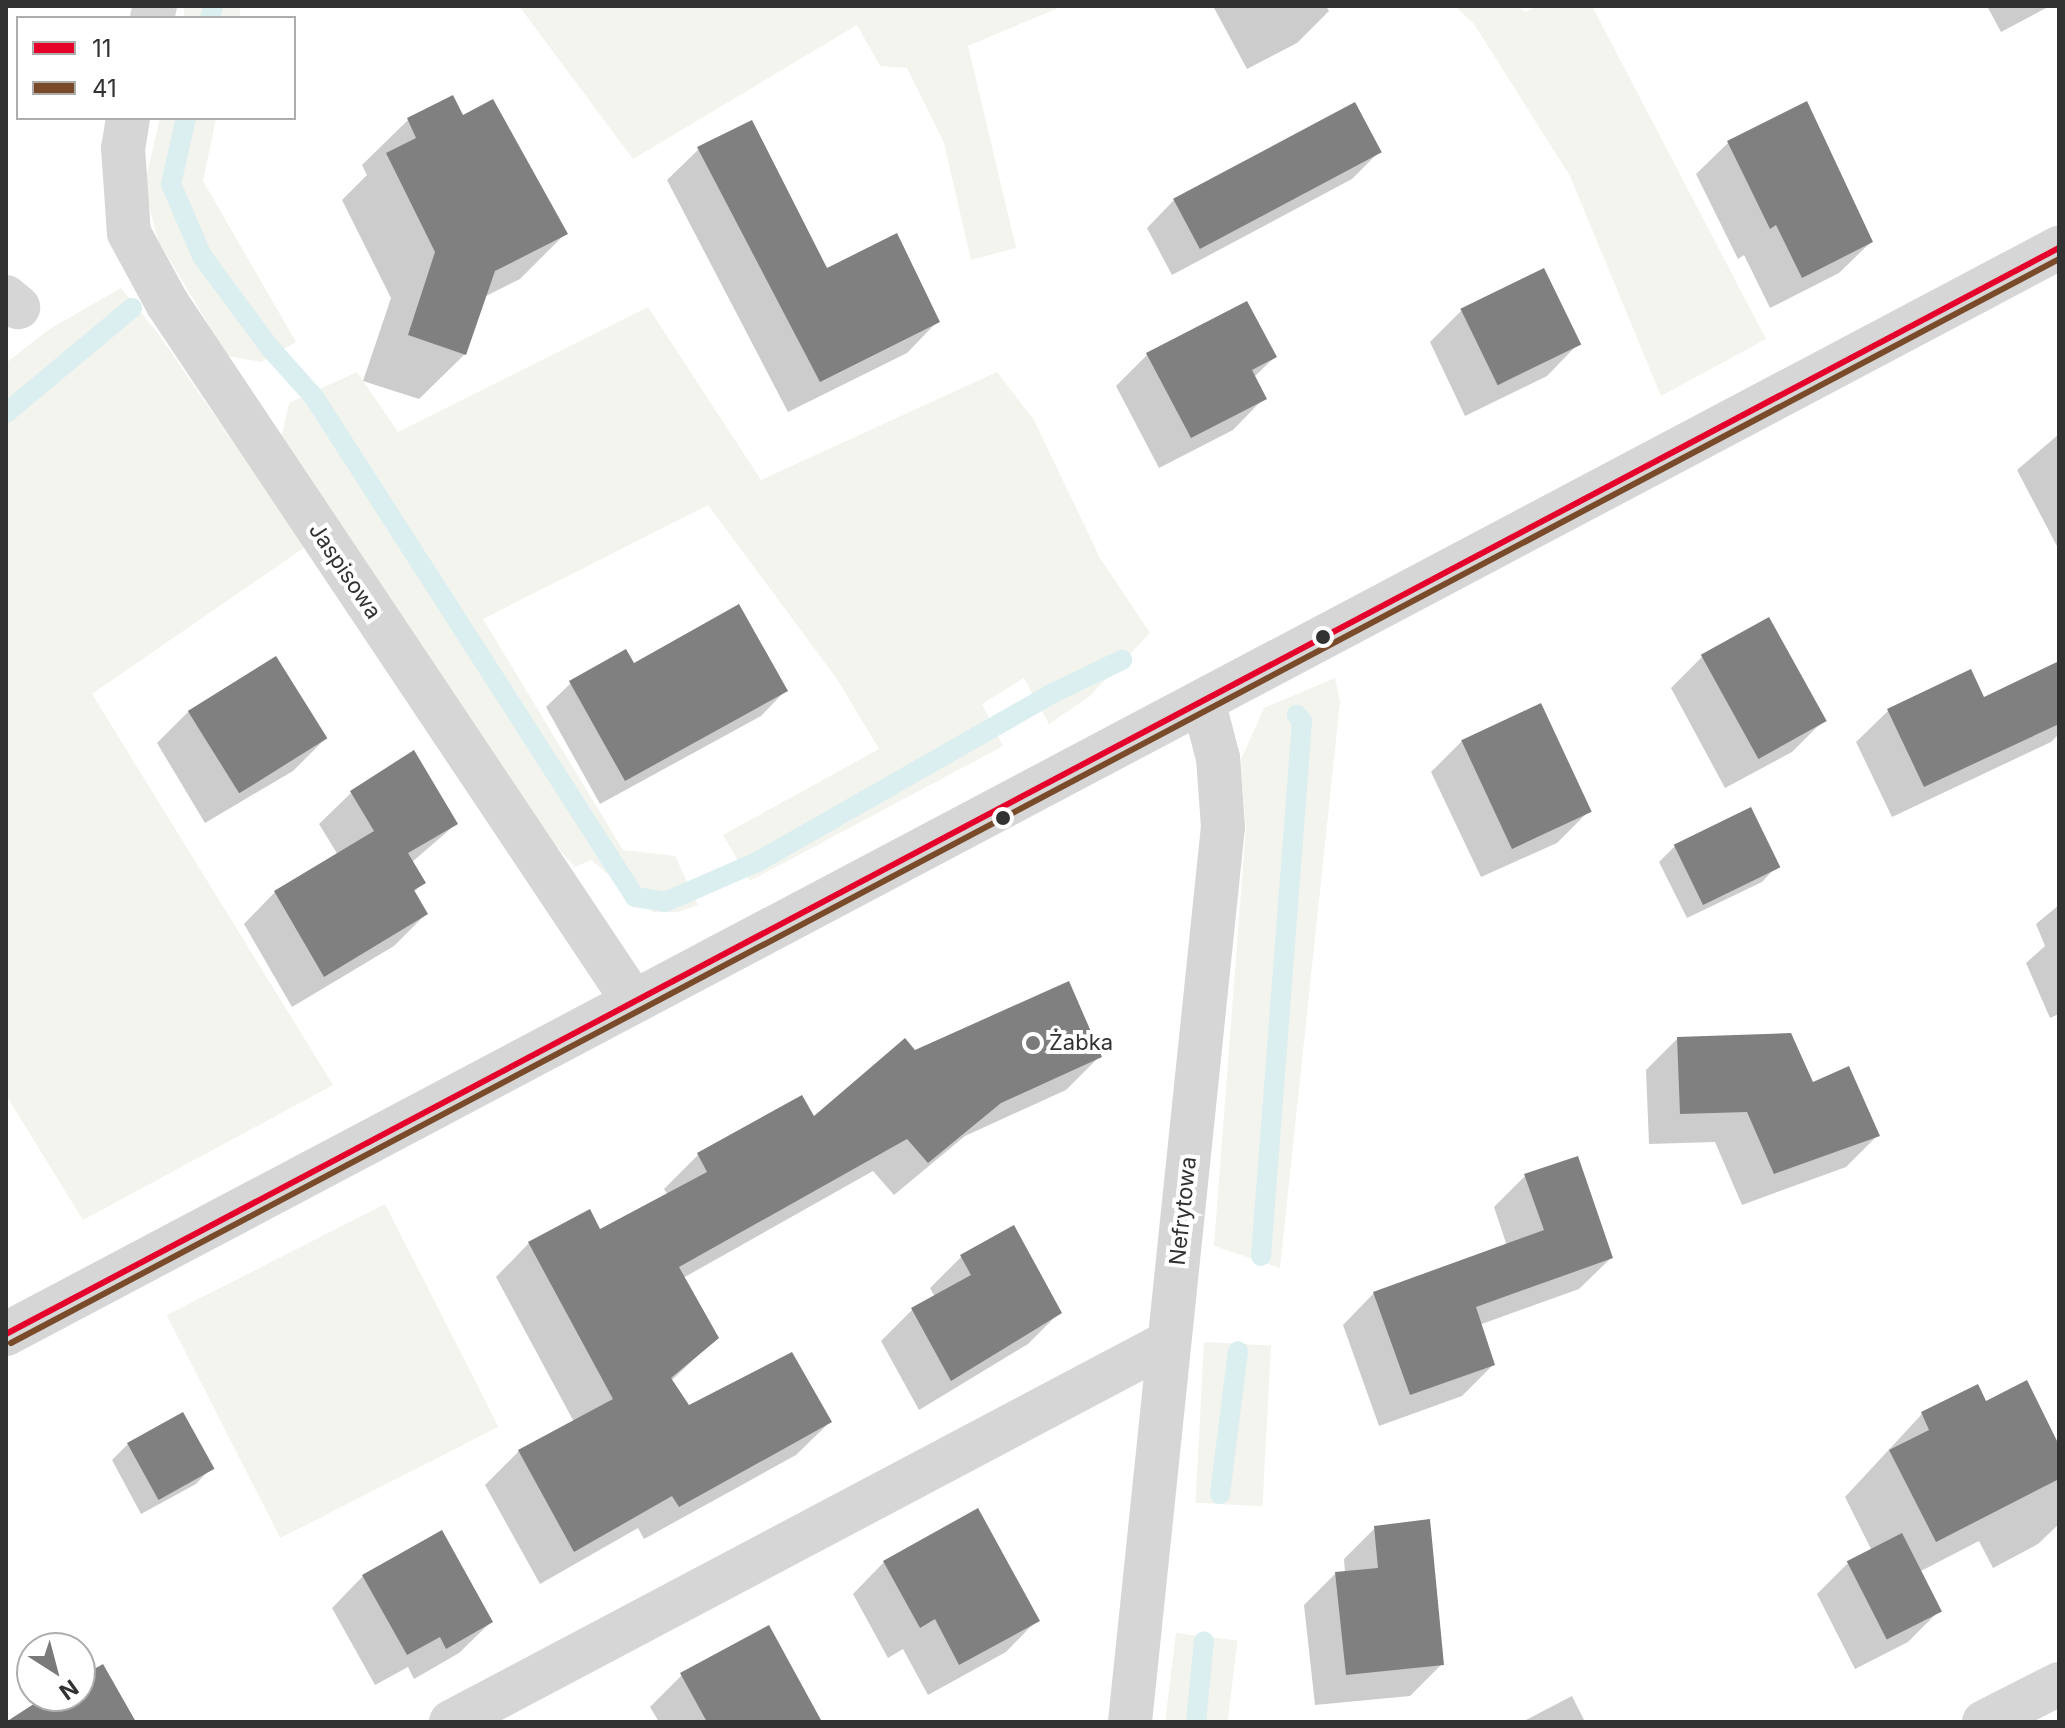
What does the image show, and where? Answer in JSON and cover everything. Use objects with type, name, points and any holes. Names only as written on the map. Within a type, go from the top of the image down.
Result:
[{"type":"street","name":"Jaspisowa","points":[[128,120],[123,148],[129,233],[167,303],[633,1001]]},
{"type":"street","points":[[6,1334],[2059,248]]},
{"type":"street","name":"Nefrytowa","points":[[1130,1722],[1223,827],[1218,758],[1203,701]]},
{"type":"street","points":[[451,1722],[1169,1342]]},
{"type":"street","points":[[1984,1722],[2059,1684]]},
{"type":"shaded area","points":[[184,6],[240,6],[240,16],[184,16]]},
{"type":"shaded area","points":[[519,6],[1063,6],[968,46],[1016,248],[971,260],[944,143],[907,68],[880,66],[857,25],[633,159]]},
{"type":"shaded area","points":[[1455,6],[1517,6],[1525,12],[1537,6],[1592,6],[1766,339],[1661,396],[1570,176],[1474,24]]},
{"type":"shaded area","points":[[160,120],[216,120],[203,181],[296,342],[261,362],[227,356],[158,240],[144,187]]},
{"type":"shaded area","points":[[121,288],[157,332],[305,547],[92,694],[333,1085],[83,1220],[6,1095],[6,363],[48,330]]},
{"type":"shaded area","points":[[648,307],[761,480],[997,372],[1034,420],[1100,558],[1150,633],[1090,696],[1049,724],[1024,678],[982,704],[1003,746],[750,881],[723,835],[879,749],[837,679],[708,505],[483,619],[623,850],[675,856],[698,905],[678,912],[653,912],[591,860],[575,867],[522,808],[281,439],[289,403],[357,372],[398,432]]},
{"type":"shaded area","points":[[1335,678],[1340,702],[1280,1268],[1214,1246],[1246,827],[1240,762],[1264,708]]},
{"type":"shaded area","points":[[385,1204],[498,1427],[280,1538],[167,1315]]},
{"type":"shaded area","points":[[1204,1342],[1271,1346],[1262,1506],[1196,1503]]},
{"type":"shaded area","points":[[1176,1633],[1238,1641],[1228,1722],[1165,1722]]},
{"type":"building","points":[[453,95],[463,115],[493,99],[568,234],[495,271],[466,355],[408,335],[435,252],[386,153],[416,138],[407,118]]},
{"type":"building","points":[[1807,101],[1873,242],[1802,278],[1776,225],[1770,229],[1727,141]]},
{"type":"building","points":[[1355,102],[1382,152],[1200,249],[1173,199]]},
{"type":"building","points":[[752,120],[827,268],[897,233],[940,322],[820,382],[697,147]]},
{"type":"building","points":[[1544,268],[1581,344],[1498,385],[1460,309]]},
{"type":"building","points":[[1247,301],[1277,357],[1252,370],[1267,399],[1191,438],[1146,353]]},
{"type":"building","points":[[739,604],[788,691],[625,781],[569,681],[626,649],[634,663]]},
{"type":"building","points":[[1769,617],[1827,721],[1758,759],[1701,655]]},
{"type":"building","points":[[276,656],[327,738],[239,793],[188,711]]},
{"type":"building","points":[[2059,661],[2059,724],[1924,787],[1887,709],[1971,669],[1984,697]]},
{"type":"building","points":[[1541,703],[1592,812],[1512,849],[1461,740]]},
{"type":"building","points":[[414,750],[458,824],[408,853],[426,883],[414,890],[428,914],[324,977],[274,891],[374,831],[350,791]]},
{"type":"building","points":[[1751,807],[1780,867],[1703,905],[1674,845]]},
{"type":"building","points":[[1069,981],[1102,1057],[1001,1103],[928,1163],[907,1139],[679,1267],[719,1338],[671,1378],[689,1405],[792,1352],[832,1422],[679,1507],[672,1496],[574,1552],[518,1450],[613,1399],[528,1242],[590,1209],[600,1229],[707,1172],[697,1153],[802,1095],[814,1116],[905,1038],[915,1050]]},
{"type":"building","points":[[1791,1033],[1813,1082],[1849,1066],[1880,1136],[1774,1174],[1747,1112],[1680,1114],[1677,1037]]},
{"type":"building","points":[[1578,1156],[1613,1258],[1476,1307],[1495,1365],[1410,1395],[1373,1292],[1544,1230],[1524,1174]]},
{"type":"building","points":[[1014,1225],[1062,1313],[951,1381],[911,1308],[971,1275],[960,1255]]},
{"type":"building","points":[[2027,1380],[2059,1445],[2059,1479],[1936,1542],[1889,1450],[1929,1430],[1921,1412],[1978,1384],[1986,1401]]},
{"type":"building","points":[[183,1412],[215,1469],[159,1500],[127,1443]]},
{"type":"building","points":[[978,1508],[1040,1621],[959,1665],[935,1619],[920,1628],[883,1561]]},
{"type":"building","points":[[1430,1519],[1444,1665],[1346,1675],[1335,1572],[1378,1568],[1374,1526]]},
{"type":"building","points":[[442,1530],[493,1622],[446,1649],[440,1637],[407,1655],[362,1575]]},
{"type":"building","points":[[1902,1533],[1942,1611],[1887,1640],[1847,1561]]},
{"type":"building","points":[[769,1625],[822,1722],[707,1722],[680,1673]]},
{"type":"building","points":[[103,1664],[136,1722],[6,1722],[21,1712],[96,1712],[96,1668]]},
{"type":"waterway","points":[[210,16],[213,6]]},
{"type":"waterway","points":[[186,120],[171,184],[202,256],[270,348],[314,397],[635,897],[665,902],[757,862],[1051,694],[1122,660]]},
{"type":"waterway","points":[[6,413],[132,308]]},
{"type":"waterway","points":[[1261,1256],[1302,722],[1297,715]]},
{"type":"waterway","points":[[1220,1494],[1238,1351]]},
{"type":"waterway","points":[[1196,1722],[1204,1641]]},
{"type":"transit line","name":"11","points":[[6,1334],[2059,248]]},
{"type":"transit line","name":"41","points":[[11,1343],[2059,259]]},
{"type":"place","name":"Żabka","points":[[1033,1043]]}]
